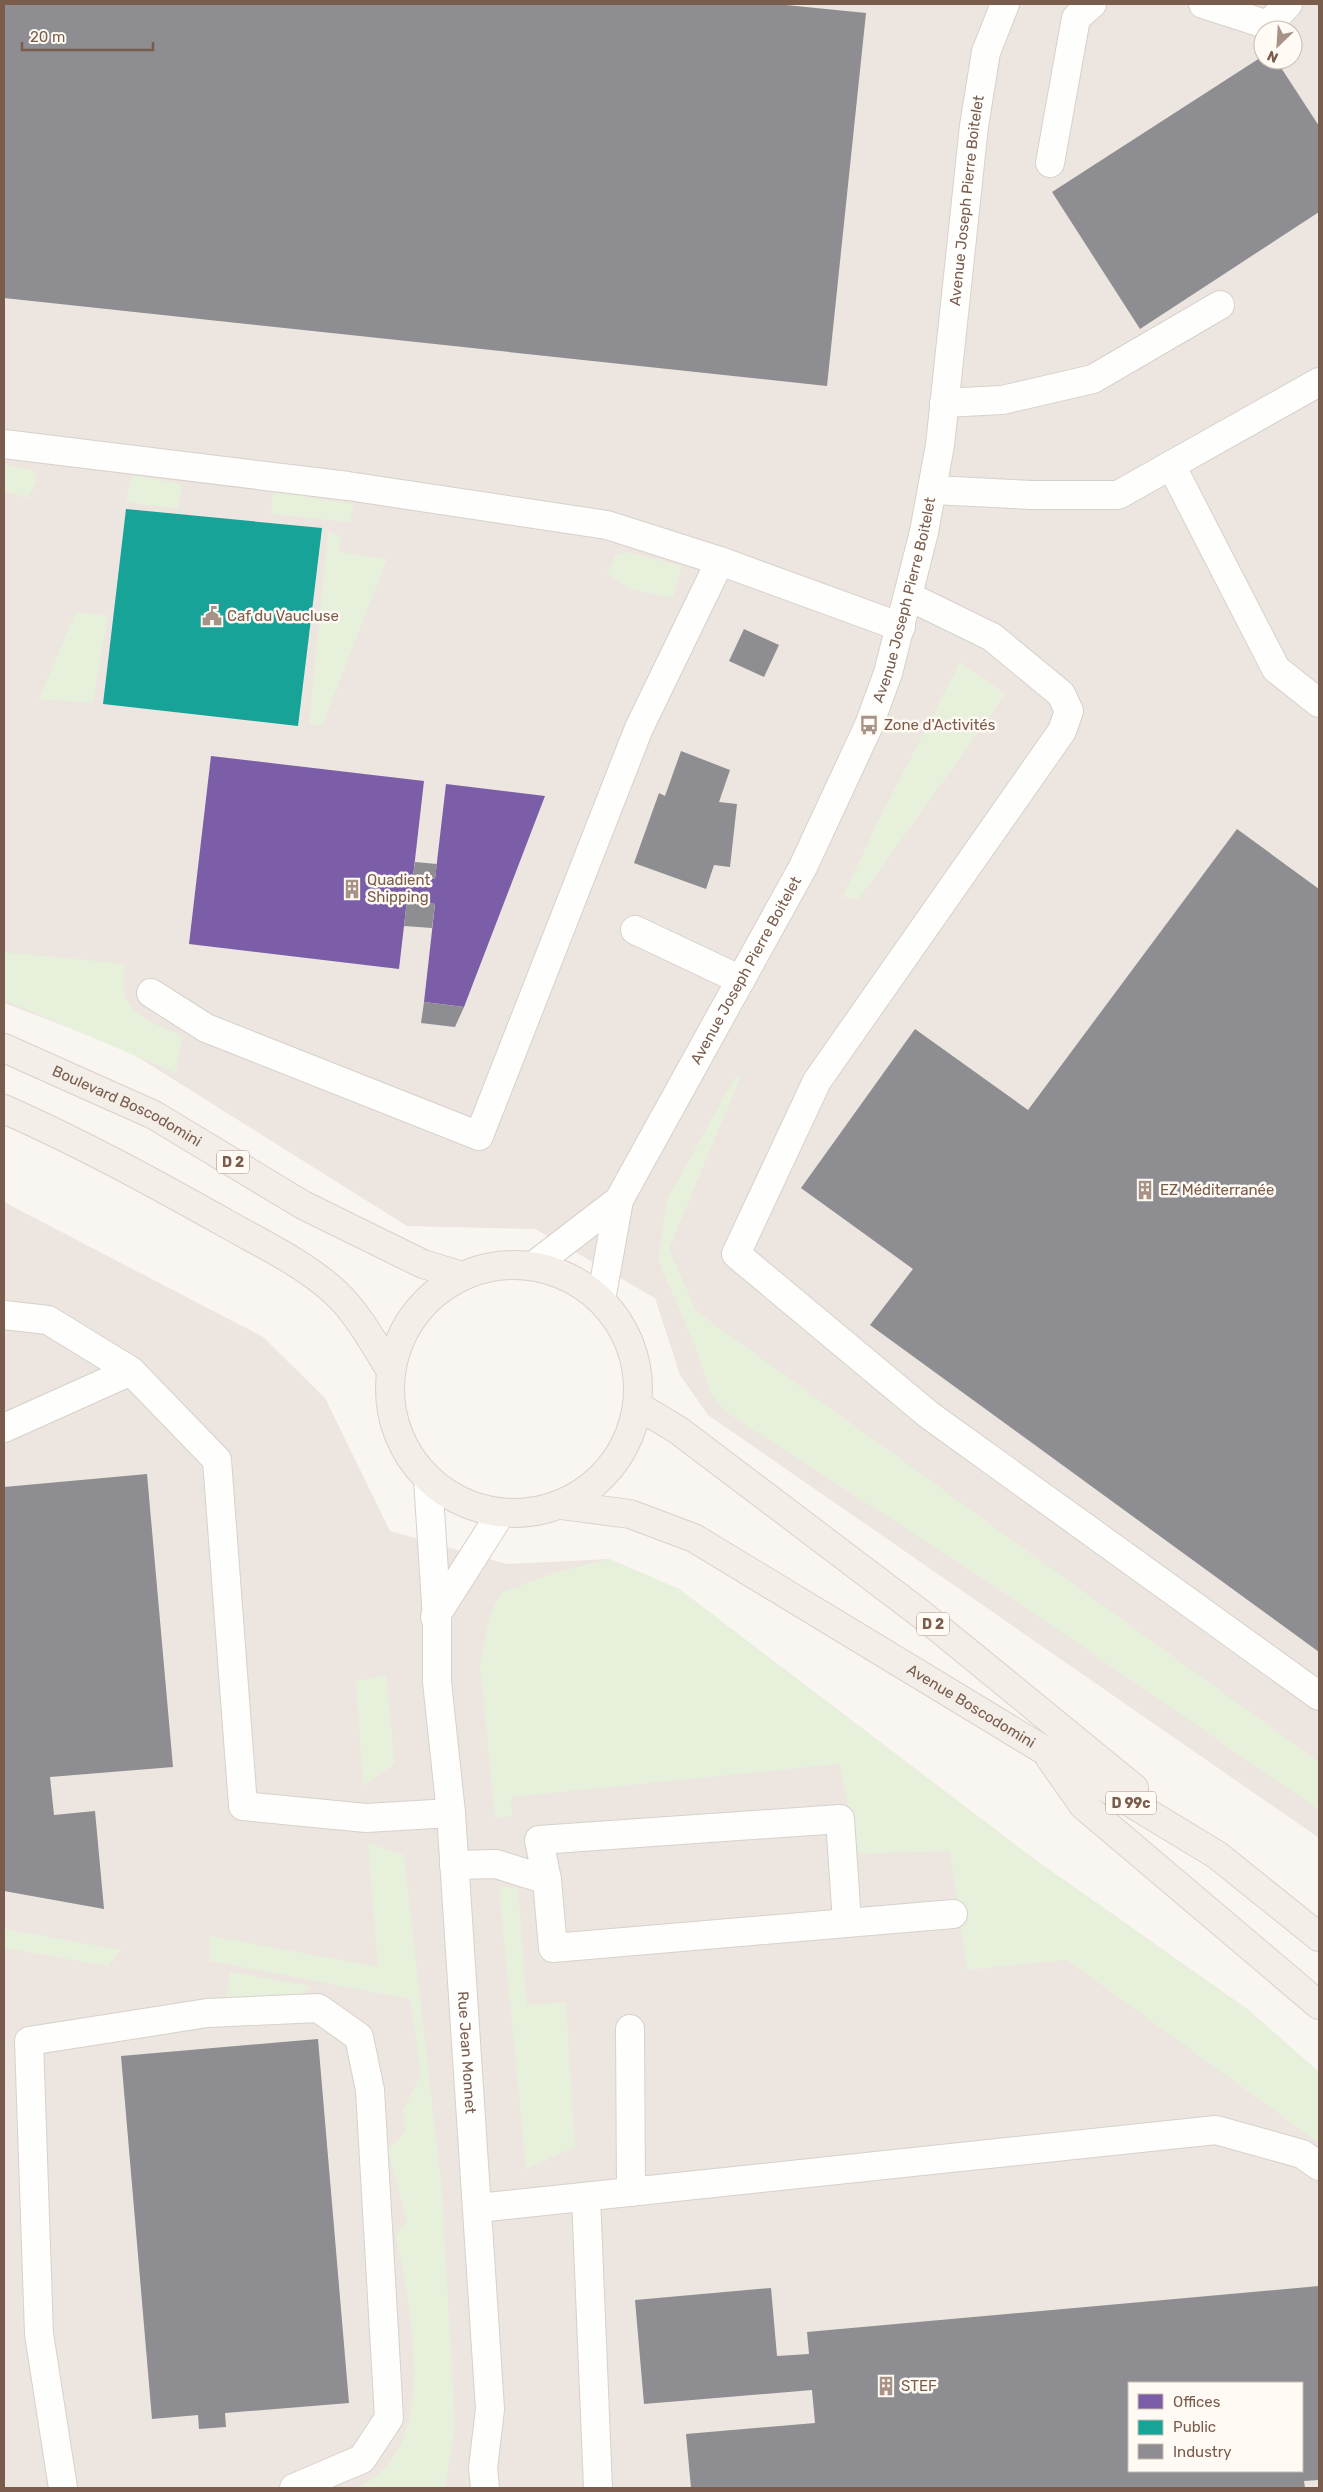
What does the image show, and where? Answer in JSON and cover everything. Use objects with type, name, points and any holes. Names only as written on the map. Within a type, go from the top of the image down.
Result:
[{"type":"main road","name":"Boulevard Boscodomini","points":[[4,1048],[154,1115],[303,1205],[423,1264],[462,1276]]},
{"type":"main road","points":[[4,1109],[61,1134],[182,1199],[317,1277],[337,1294],[359,1321],[391,1370]]},
{"type":"main road","points":[[497,1266],[533,1266],[570,1278],[601,1300],[625,1331],[637,1368],[638,1406],[625,1448],[598,1482],[561,1505],[532,1513],[501,1513],[462,1502],[428,1479],[409,1456],[396,1429],[390,1401],[391,1370],[404,1332],[428,1300],[462,1276],[497,1266]]},
{"type":"main road","name":"Avenue Boscodomini","points":[[638,1406],[678,1430],[921,1614],[1218,1855],[1319,1918]]},
{"type":"main road","name":"Avenue Boscodomini","points":[[561,1505],[630,1514],[694,1538],[1045,1750],[1083,1805],[1319,2005]]},
{"type":"main road","name":"D 99c","points":[[1045,1750],[1218,1855],[1319,1937]]},
{"type":"street","name":"Avenue Joseph Pierre Boitelet","points":[[601,1300],[619,1200],[804,867],[869,725],[888,673],[932,490],[944,403],[974,126],[986,52],[1005,4]]},
{"type":"street","points":[[1050,163],[1076,18],[1092,4]]},
{"type":"street","points":[[1203,4],[1268,25],[1288,4]]},
{"type":"street","points":[[944,403],[1002,400],[1093,379],[1220,305]]},
{"type":"street","points":[[932,490],[1032,495],[1118,495],[1319,382]]},
{"type":"street","points":[[4,444],[348,486],[607,525],[720,561],[900,628]]},
{"type":"street","points":[[1171,465],[1276,668],[1319,703]]},
{"type":"street","points":[[151,993],[206,1028],[479,1136],[639,728],[720,561]]},
{"type":"street","points":[[908,596],[992,637],[1060,694],[1069,711],[1062,731],[817,1081],[736,1254],[929,1415],[1319,1696]]},
{"type":"street","points":[[635,930],[742,980]]},
{"type":"street","name":"Avenue Joseph Pierre Boitelet","points":[[533,1266],[619,1200]]},
{"type":"street","points":[[4,1316],[48,1320],[131,1371],[217,1460],[243,1806],[366,1818],[451,1813]]},
{"type":"street","points":[[4,1428],[131,1371]]},
{"type":"street","name":"Rue Jean Monnet","points":[[428,1479],[437,1682],[451,1813],[490,2408],[483,2468],[485,2488]]},
{"type":"street","points":[[435,1617],[501,1513]]},
{"type":"street","points":[[847,1922],[840,1819],[539,1840],[547,1880],[552,1948],[953,1914]]},
{"type":"street","points":[[454,1865],[496,1864],[547,1880]]},
{"type":"street","points":[[63,2488],[39,2334],[29,2041],[207,2013],[318,2008],[359,2037],[370,2090],[389,2418],[362,2459],[294,2488]]},
{"type":"street","points":[[630,2029],[631,2192]]},
{"type":"street","points":[[478,2208],[1216,2130],[1302,2154],[1319,2166]]},
{"type":"street","points":[[586,2197],[598,2488]]},
{"type":"shaded area","points":[[4,4],[1319,4],[1319,1838],[708,1415],[680,1375],[655,1298],[535,1229],[407,1226],[125,1049],[4,1003]]},
{"type":"shaded area","points":[[4,1202],[263,1337],[325,1398],[390,1531],[507,1564],[609,1559],[679,1589],[1030,1856],[1247,2009],[1319,2072],[1319,2488],[4,2488]]},
{"type":"green space","points":[[4,464],[33,470],[37,480],[28,498],[4,491]]},
{"type":"green space","points":[[132,475],[182,484],[178,509],[126,502]]},
{"type":"green space","points":[[273,492],[354,504],[350,522],[271,514]]},
{"type":"green space","points":[[328,531],[341,536],[339,552],[387,559],[322,726],[309,724]]},
{"type":"green space","points":[[626,552],[682,566],[673,598],[631,589],[607,573],[615,556]]},
{"type":"green space","points":[[76,612],[108,616],[93,703],[39,699]]},
{"type":"green space","points":[[960,663],[1006,694],[858,900],[843,897],[879,819]]},
{"type":"green space","points":[[4,952],[125,964],[124,992],[132,1008],[147,1020],[182,1036],[176,1073],[4,1000]]},
{"type":"green space","points":[[741,1076],[669,1249],[696,1311],[1319,1762],[1319,1810],[993,1585],[727,1413],[711,1395],[697,1351],[658,1260],[667,1200],[735,1077]]},
{"type":"green space","points":[[609,1559],[679,1589],[1030,1856],[1247,2009],[1319,2072],[1319,2143],[1067,1960],[967,1970],[950,1851],[859,1854],[839,1764],[511,1797],[512,1816],[495,1818],[480,1665],[490,1614],[501,1593],[554,1573]]},
{"type":"green space","points":[[386,1675],[395,1764],[363,1785],[356,1681]]},
{"type":"green space","points":[[368,1843],[404,1855],[442,2191],[455,2427],[445,2488],[357,2488],[384,2469],[402,2442],[411,2410],[414,2374],[412,2336],[408,2299],[396,2235],[407,2221],[388,2151],[405,2131],[403,2111],[421,2074],[410,1999],[210,1961],[210,1936],[378,1967]]},
{"type":"green space","points":[[499,1887],[518,1888],[527,2005],[566,2002],[575,2147],[526,2169]]},
{"type":"green space","points":[[4,1929],[121,1950],[108,1966],[4,1948]]},
{"type":"green space","points":[[230,1972],[310,1986],[304,1993],[296,1995],[226,2000]]},
{"type":"building: Offices","name":"Quadient Shipping","points":[[211,756],[424,781],[413,877],[435,879],[446,784],[545,796],[464,1007],[424,1002],[435,904],[407,900],[399,969],[189,944]]},
{"type":"building: Public","name":"Caf du Vaucluse","points":[[126,509],[322,528],[298,726],[103,704]]},
{"type":"building: Industry","points":[[4,4],[776,4],[866,13],[827,386],[4,298]]},
{"type":"building: Industry","points":[[1253,62],[1253,70],[1283,70],[1319,126],[1319,212],[1140,329],[1052,192]]},
{"type":"building: Industry","points":[[744,629],[779,645],[764,677],[729,661]]},
{"type":"building: Industry","points":[[681,751],[730,770],[719,802],[737,804],[730,867],[714,865],[706,889],[634,863],[659,793],[665,796]]},
{"type":"building: Industry","name":"EZ Méditerranée","points":[[1237,829],[1319,889],[1319,1652],[870,1325],[913,1269],[801,1188],[915,1029],[1028,1110]]},
{"type":"building: Industry","points":[[415,862],[437,864],[435,879],[413,877]]},
{"type":"building: Industry","points":[[407,900],[435,904],[432,928],[404,926]]},
{"type":"building: Industry","points":[[424,1002],[464,1007],[455,1027],[421,1023]]},
{"type":"building: Industry","points":[[147,1474],[173,1767],[50,1777],[54,1815],[95,1811],[104,1909],[4,1891],[4,1487]]},
{"type":"building: Industry","points":[[318,2039],[349,2403],[225,2413],[226,2427],[199,2429],[198,2415],[152,2419],[121,2056]]},
{"type":"building: Industry","name":"STEF","points":[[1319,2286],[1319,2480],[1304,2481],[1305,2488],[691,2488],[686,2434],[815,2423],[812,2390],[644,2404],[635,2300],[771,2288],[777,2356],[809,2354],[807,2332]]},
{"type":"place","name":"Caf du Vaucluse","points":[[212,616]]},
{"type":"place","name":"Zone d'Activités","points":[[869,725]]},
{"type":"place","name":"Quadient Shipping","points":[[352,889]]},
{"type":"place","name":"EZ Méditerranée","points":[[1145,1190]]},
{"type":"place","name":"STEF","points":[[886,2386]]}]
